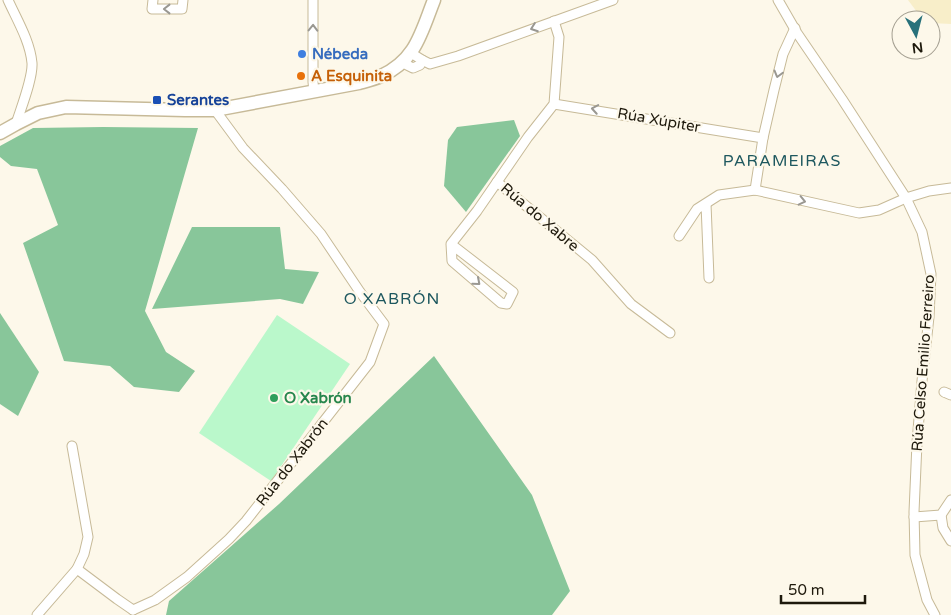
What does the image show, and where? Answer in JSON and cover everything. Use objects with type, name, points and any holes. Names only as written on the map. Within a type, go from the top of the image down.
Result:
[{"type":"main road","points":[[0,133],[38,113],[66,107],[215,110],[366,81],[380,76],[412,58],[434,0]]},
{"type":"street","points":[[8,0],[27,42],[32,64],[16,124]]},
{"type":"street","points":[[153,0],[152,9],[182,9],[183,0]]},
{"type":"street","points":[[313,0],[314,91]]},
{"type":"street","points":[[412,58],[430,64],[458,56],[613,0]]},
{"type":"street","name":"Rúa Celso Emilio Ferreiro","points":[[778,0],[906,198],[922,232],[931,274],[929,317],[917,443],[914,517],[915,555],[927,600],[935,615]]},
{"type":"street","points":[[554,21],[559,37],[554,104]]},
{"type":"street","points":[[755,190],[763,138],[774,90],[783,54],[795,28]]},
{"type":"street","name":"Rúa Xúpiter","points":[[554,104],[763,138]]},
{"type":"street","name":"Rúa do Xabre","points":[[554,104],[528,137],[497,182],[592,260],[631,304],[670,333]]},
{"type":"street","name":"Rúa do Xabrón","points":[[77,569],[133,612],[155,600],[187,578],[246,521],[370,362],[384,324],[321,234],[243,148],[215,110]]},
{"type":"street","points":[[451,244],[513,292],[507,304],[501,303],[452,261],[451,244],[497,182]]},
{"type":"street","points":[[679,236],[697,209],[719,195],[755,190],[859,213],[879,210],[906,198],[929,191],[951,188]]},
{"type":"street","points":[[706,204],[709,278]]},
{"type":"street","points":[[37,615],[77,569],[84,554],[88,537],[72,446]]},
{"type":"street","points":[[951,500],[941,515],[943,528],[951,541]]},
{"type":"street","points":[[914,517],[941,515]]},
{"type":"green space","points":[[514,120],[520,136],[466,212],[444,186],[448,140],[457,127]]},
{"type":"green space","points":[[33,128],[198,128],[145,311],[166,352],[195,371],[179,392],[134,387],[110,366],[64,361],[23,243],[58,225],[37,169],[11,166],[0,157],[0,146]]},
{"type":"green space","points":[[192,227],[280,227],[285,269],[319,272],[303,304],[280,299],[152,309]]},
{"type":"green space","points":[[0,313],[39,372],[18,416],[0,404]]},
{"type":"green space","name":"O Xabrón","points":[[277,315],[350,364],[271,481],[199,433]]},
{"type":"green space","points":[[434,356],[532,495],[570,591],[552,615],[166,615],[169,601],[279,504]]},
{"type":"sand","points":[[908,0],[951,0],[951,24],[941,24],[941,10],[916,10]]},
{"type":"place","name":"Nébeda","points":[[302,54]]},
{"type":"place","name":"A Esquinita","points":[[301,76]]},
{"type":"place","name":"Serantes","points":[[157,100]]},
{"type":"place","name":"O Xabrón","points":[[274,398]]},
{"type":"district","name":"PARAMEIRAS","points":[[782,160]]},
{"type":"district","name":"O XABRÓN","points":[[392,298]]}]
